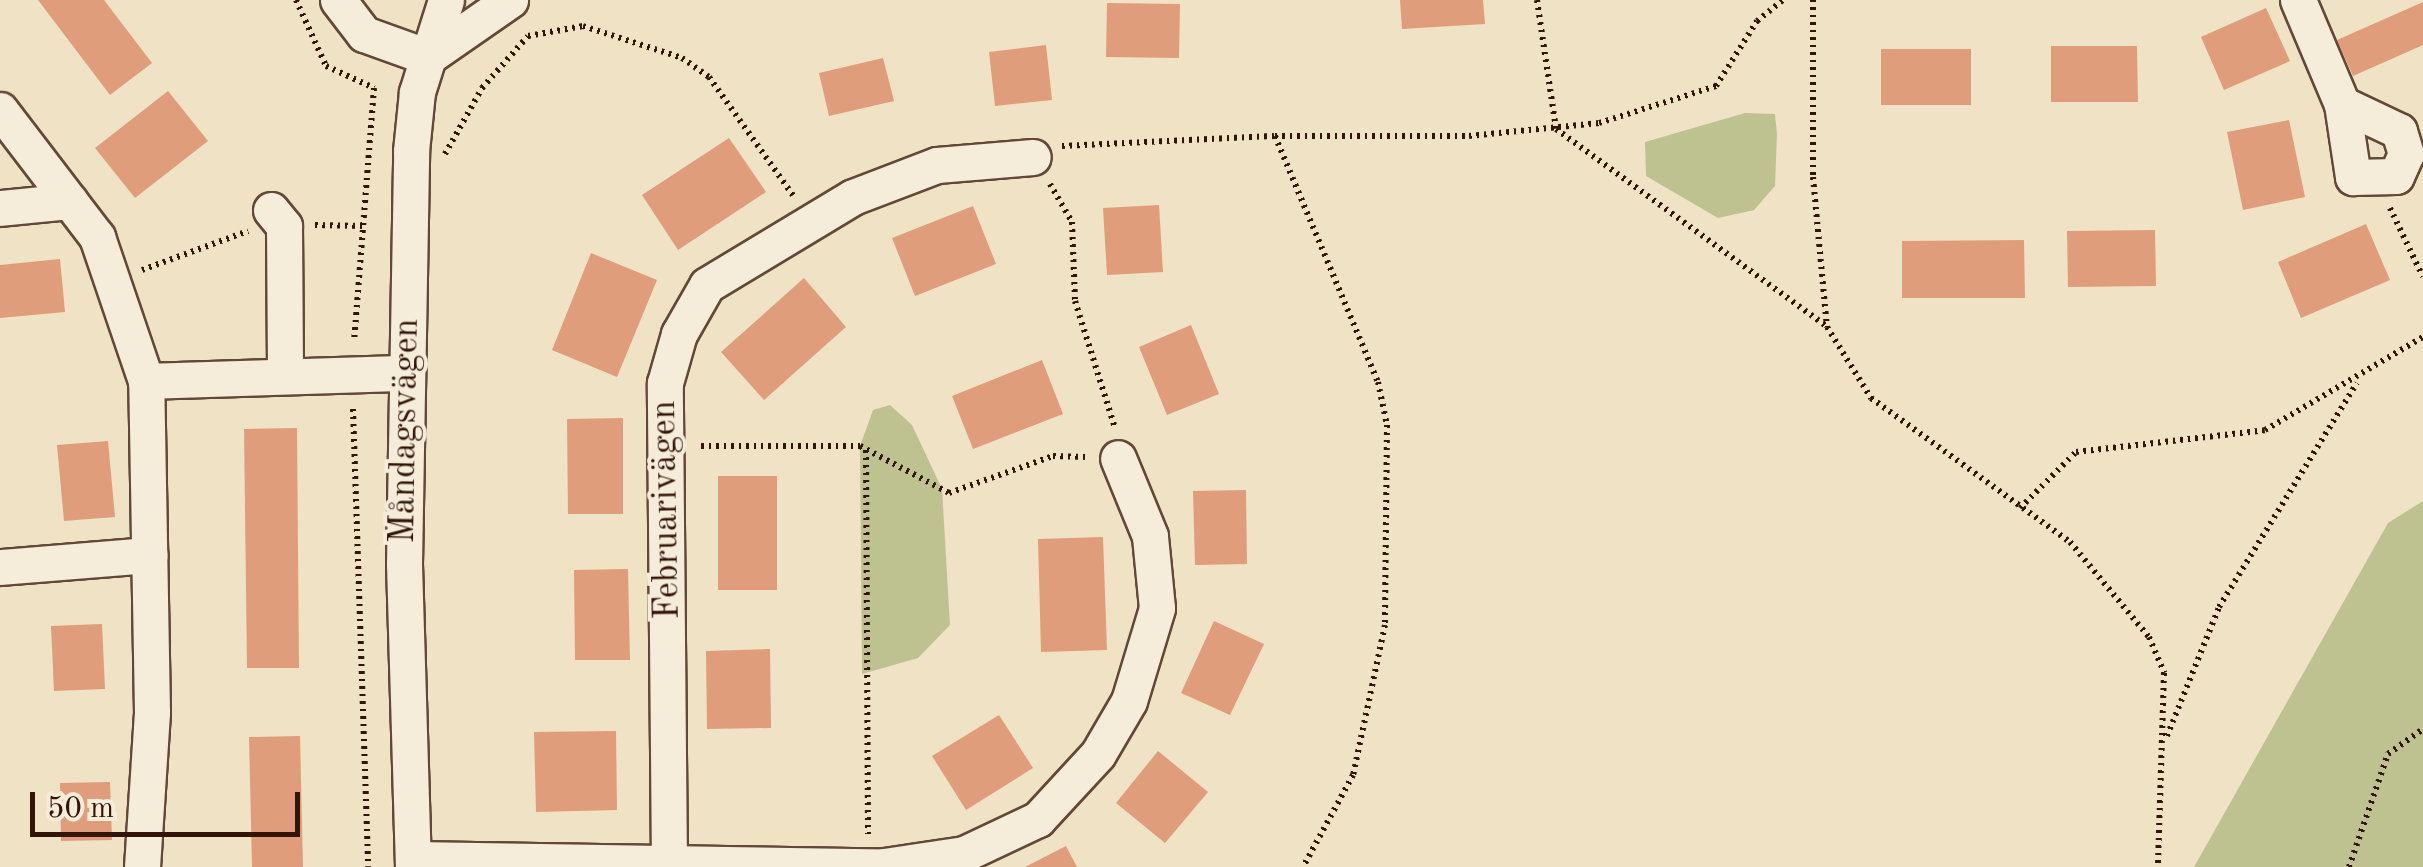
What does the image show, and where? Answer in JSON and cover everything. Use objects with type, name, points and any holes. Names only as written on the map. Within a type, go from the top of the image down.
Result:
[{"type":"street","points":[[338,0],[364,34],[428,57],[510,0]]},
{"type":"street","name":"Måndagsvägen","points":[[413,863],[406,373],[410,151],[428,57],[446,0]]},
{"type":"street","points":[[2298,0],[2342,104],[2345,163],[2353,176],[2396,176],[2406,154],[2399,131],[2342,104]]},
{"type":"street","points":[[0,110],[70,202],[115,280],[146,382],[150,555],[142,867]]},
{"type":"street","name":"Februarivägen","points":[[669,864],[665,383],[707,284],[812,221],[937,165],[1033,156]]},
{"type":"street","points":[[0,208],[70,202]]},
{"type":"street","points":[[277,218],[286,376]]},
{"type":"street","points":[[146,382],[406,373]]},
{"type":"street","points":[[413,863],[867,866],[964,854],[1038,820],[1098,754],[1129,700],[1157,608],[1150,536],[1118,458]]},
{"type":"street","points":[[0,567],[150,555]]},
{"type":"path","points":[[296,0],[326,66],[374,88],[353,375],[368,867]]},
{"type":"path","points":[[1537,0],[1556,129],[1827,327],[1872,398],[2020,508],[2115,586],[2149,637],[2164,672],[2158,867]]},
{"type":"path","points":[[666,446],[866,450],[949,492],[1053,456],[1118,458],[1113,411],[1075,300],[1072,222],[1033,156],[1082,138],[1556,129],[1716,86],[1757,21],[1783,0]]},
{"type":"path","points":[[1813,0],[1812,159],[1827,327]]},
{"type":"path","points":[[370,146],[410,151],[454,150],[501,62],[528,36],[583,26],[682,58],[710,76],[812,221]]},
{"type":"path","points":[[1275,136],[1358,330],[1387,425],[1385,625],[1374,696],[1353,774],[1303,867]]},
{"type":"path","points":[[2378,179],[2423,277]]},
{"type":"path","points":[[115,280],[277,218],[363,226]]},
{"type":"path","points":[[2020,508],[2056,466],[2088,447],[2265,430],[2423,337]]},
{"type":"path","points":[[2164,743],[2218,607],[2364,374]]},
{"type":"path","points":[[866,450],[867,866]]},
{"type":"path","points":[[2348,867],[2388,754],[2423,729]]},
{"type":"green space","points":[[1745,113],[1775,114],[1777,134],[1775,186],[1754,210],[1718,218],[1646,176],[1645,142]]},
{"type":"green space","points":[[890,405],[912,425],[942,489],[950,625],[918,658],[862,674],[860,446],[873,410]]},
{"type":"green space","points":[[2423,501],[2423,867],[2194,867],[2388,523]]},
{"type":"building","points":[[38,0],[104,0],[152,63],[110,95]]},
{"type":"building","points":[[1400,0],[1483,0],[1485,24],[1402,29]]},
{"type":"building","points":[[2423,2],[2423,45],[2353,76],[2337,40]]},
{"type":"building","points":[[1107,3],[1180,4],[1179,58],[1106,57]]},
{"type":"building","points":[[2266,8],[2290,61],[2224,90],[2201,37]]},
{"type":"building","points":[[1046,45],[1052,100],[995,106],[989,52]]},
{"type":"building","points":[[2051,46],[2137,46],[2138,102],[2051,102]]},
{"type":"building","points":[[1881,49],[1971,49],[1971,105],[1881,105]]},
{"type":"building","points":[[883,58],[894,101],[829,116],[819,73]]},
{"type":"building","points":[[168,91],[208,141],[135,198],[95,148]]},
{"type":"building","points":[[2289,120],[2305,197],[2243,210],[2227,132]]},
{"type":"building","points":[[729,138],[766,192],[678,250],[642,195]]},
{"type":"building","points":[[1159,205],[1163,272],[1107,275],[1103,208]]},
{"type":"building","points":[[973,206],[996,264],[915,296],[892,238]]},
{"type":"building","points":[[2366,224],[2390,280],[2301,318],[2278,262]]},
{"type":"building","points":[[2155,230],[2156,286],[2068,287],[2067,231]]},
{"type":"building","points":[[2024,240],[2025,298],[1902,298],[1902,241]]},
{"type":"building","points":[[591,253],[657,280],[617,377],[552,350]]},
{"type":"building","points":[[60,259],[65,312],[0,318],[0,265]]},
{"type":"building","points":[[804,278],[846,327],[764,400],[721,352]]},
{"type":"building","points":[[1191,325],[1219,394],[1167,415],[1139,347]]},
{"type":"building","points":[[1042,360],[1063,414],[973,449],[952,396]]},
{"type":"building","points":[[623,418],[623,514],[568,514],[567,419]]},
{"type":"building","points":[[297,428],[299,668],[247,668],[244,429]]},
{"type":"building","points":[[108,441],[115,517],[64,521],[57,445]]},
{"type":"building","points":[[718,476],[777,476],[777,590],[718,590]]},
{"type":"building","points":[[1246,490],[1247,564],[1195,565],[1193,491]]},
{"type":"building","points":[[1103,537],[1107,650],[1041,652],[1038,539]]},
{"type":"building","points":[[628,569],[630,660],[575,660],[574,570]]},
{"type":"building","points":[[1214,621],[1264,644],[1230,715],[1181,693]]},
{"type":"building","points":[[102,624],[105,689],[54,691],[51,626]]},
{"type":"building","points":[[770,649],[771,728],[707,729],[706,651]]},
{"type":"building","points":[[999,715],[1033,768],[966,810],[932,756]]},
{"type":"building","points":[[616,731],[617,810],[536,812],[534,732]]},
{"type":"building","points":[[300,736],[303,867],[252,867],[249,737]]},
{"type":"building","points":[[1158,751],[1208,792],[1165,843],[1116,803]]},
{"type":"building","points":[[110,782],[112,840],[61,841],[60,783]]},
{"type":"building","points":[[1066,846],[1077,867],[1025,867]]}]
